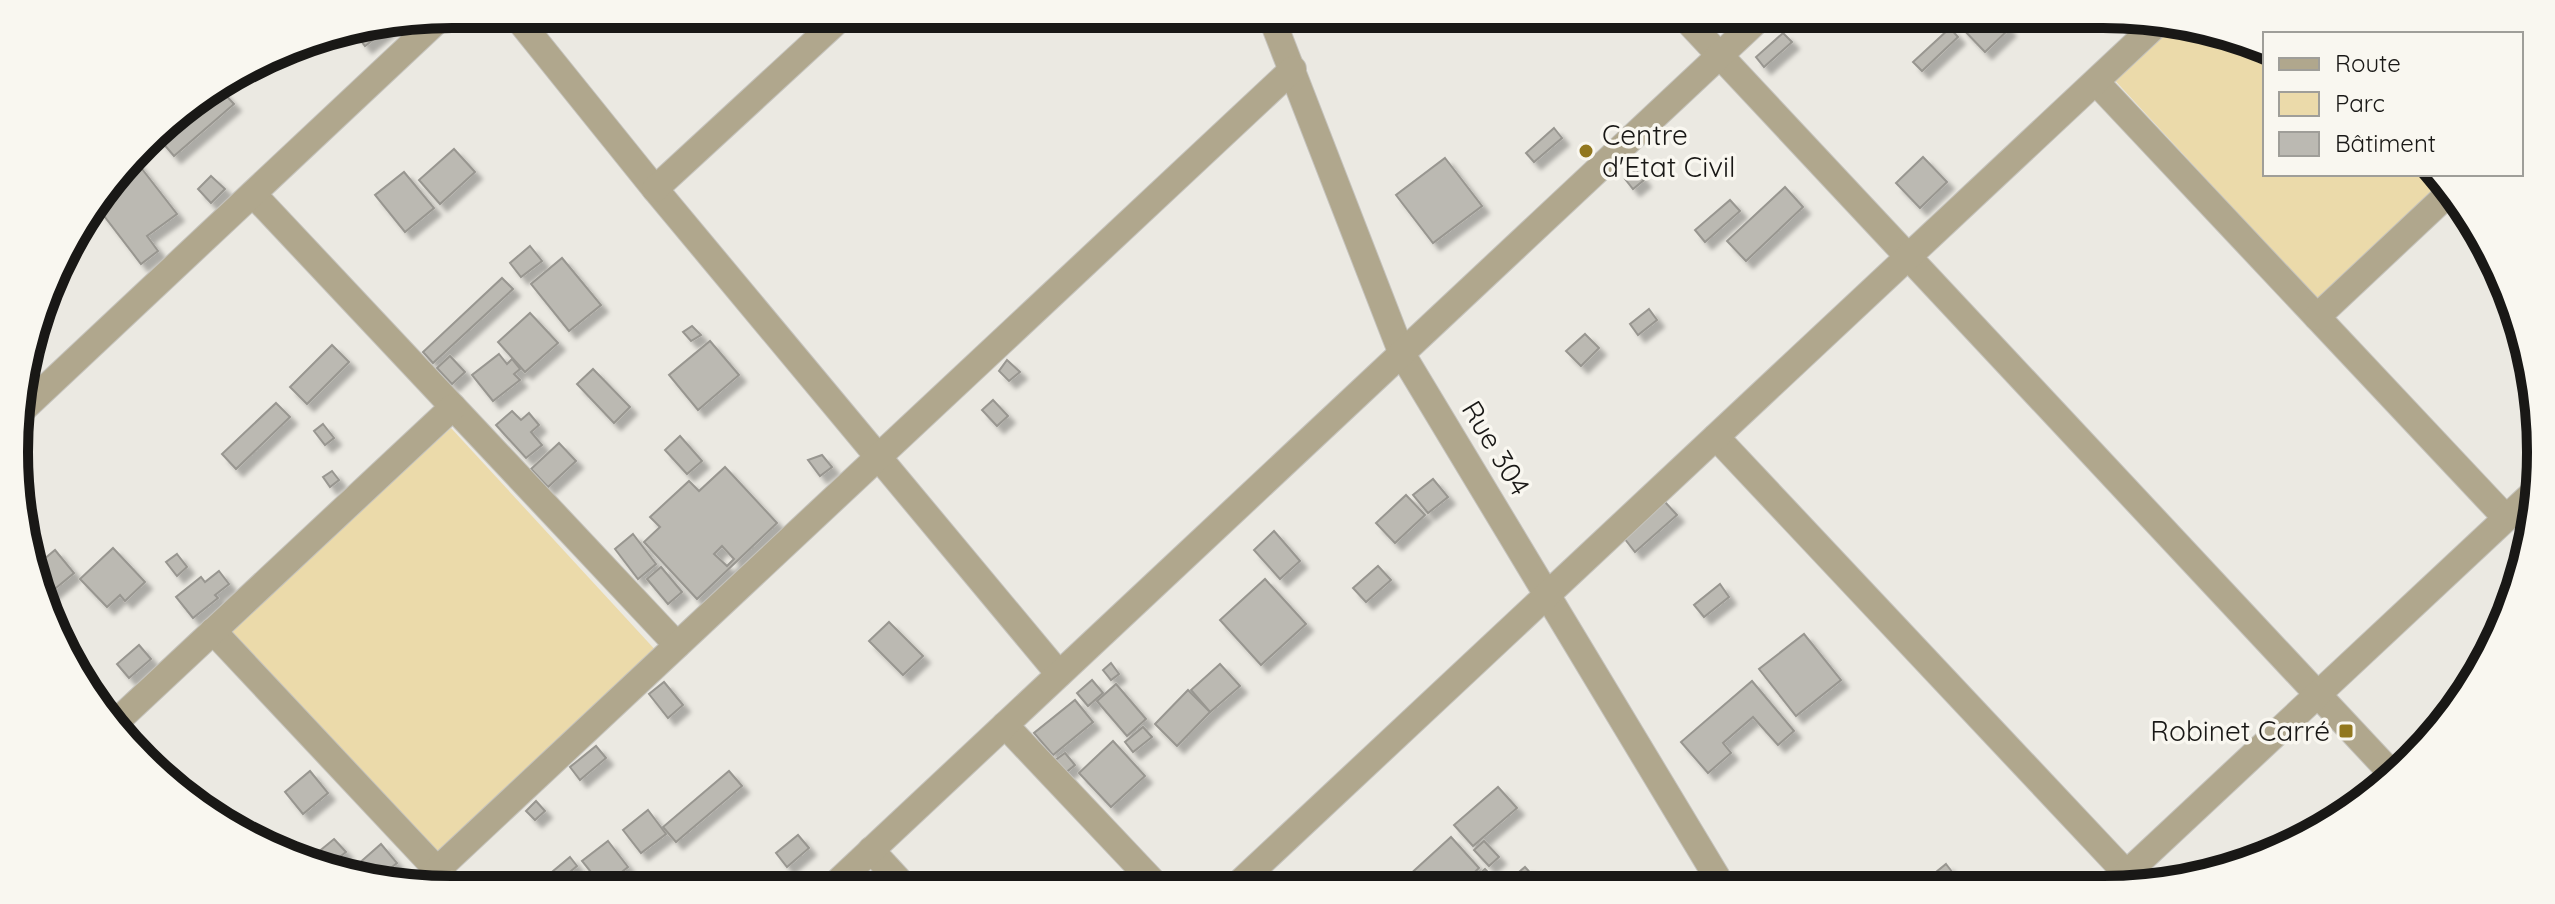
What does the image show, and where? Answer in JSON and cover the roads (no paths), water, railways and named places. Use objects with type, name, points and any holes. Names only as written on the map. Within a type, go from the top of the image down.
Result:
[{"type":"street","points":[[525,28],[655,189],[1059,674]]},
{"type":"street","points":[[655,189],[830,28]]},
{"type":"street","name":"Rue 304","points":[[1276,28],[1402,354],[1716,876]]},
{"type":"street","points":[[1694,28],[2386,768]]},
{"type":"street","points":[[844,876],[1749,28]]},
{"type":"street","points":[[32,401],[428,29]]},
{"type":"street","points":[[1255,876],[1548,594],[2149,31]]},
{"type":"street","points":[[437,870],[1293,69]]},
{"type":"street","points":[[2096,82],[2506,518]]},
{"type":"street","points":[[253,194],[677,645]]},
{"type":"street","points":[[2317,317],[2443,199]]},
{"type":"street","points":[[121,717],[453,407]]},
{"type":"street","points":[[1716,437],[2116,876]]},
{"type":"street","points":[[2125,875],[2524,502]]},
{"type":"street","points":[[213,631],[442,876]]},
{"type":"street","points":[[1005,725],[1148,876]]},
{"type":"street","points":[[871,850],[895,876]]},
{"type":"place","name":"Centre d'Etat Civil","points":[[1586,151]]},
{"type":"place","name":"Robinet Carré","points":[[2346,731]]}]
